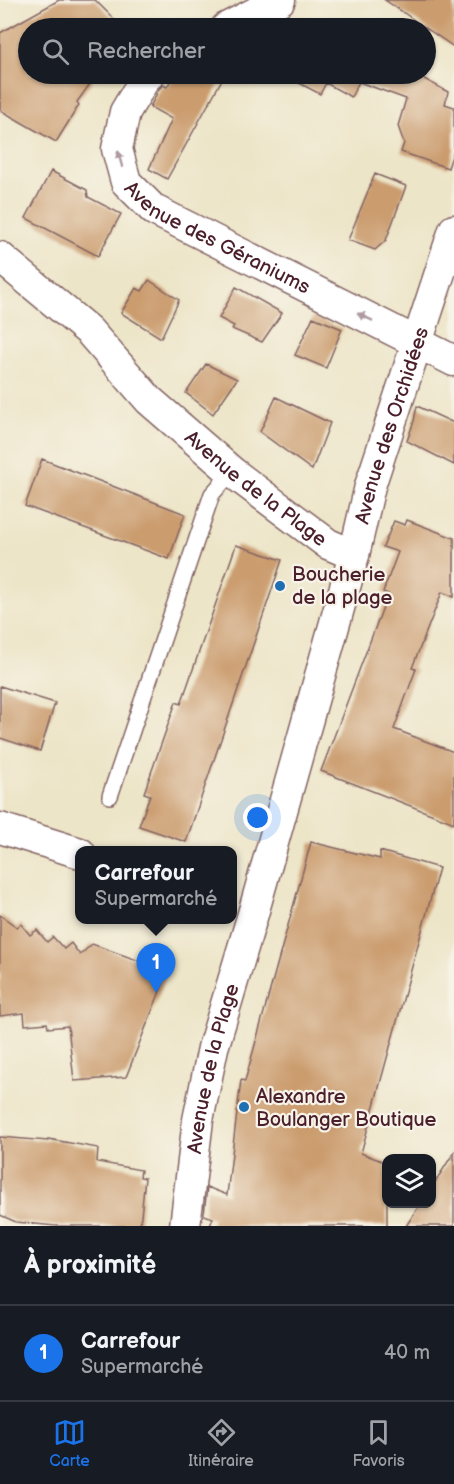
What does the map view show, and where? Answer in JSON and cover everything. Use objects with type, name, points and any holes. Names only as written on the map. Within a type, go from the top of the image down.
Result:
[{"type":"street","points":[[245,18],[280,0]]},
{"type":"street","name":"Avenue des Géraniums","points":[[142,84],[125,112],[117,149],[126,182],[154,210],[454,361]]},
{"type":"street","name":"Avenue des Orchidées","points":[[354,555],[370,486],[454,230]]},
{"type":"street","name":"Avenue de la Plage","points":[[0,257],[89,331],[149,400],[232,472],[328,544],[354,555],[243,911],[198,1120],[185,1226]]},
{"type":"street","points":[[0,828],[75,851]]},
{"type":"lane","points":[[110,796],[212,494],[232,472]]},
{"type":"building","points":[[59,0],[95,0],[113,18],[27,18]]},
{"type":"building","points":[[385,0],[454,0],[454,47],[436,35],[436,18],[411,18]]},
{"type":"building","points":[[18,23],[18,84],[90,84],[77,102],[79,105],[56,142],[0,110],[0,33]]},
{"type":"building","points":[[169,84],[219,84],[167,179],[149,169],[172,119],[150,107],[159,89],[163,85],[167,87]]},
{"type":"building","points":[[301,84],[325,84],[320,94]]},
{"type":"building","points":[[328,84],[358,84],[351,97]]},
{"type":"building","points":[[365,84],[433,84],[448,92],[445,104],[454,107],[454,150],[448,168],[401,152],[404,143],[398,126],[406,99]]},
{"type":"building","points":[[51,171],[87,190],[88,197],[121,214],[98,256],[26,218]]},
{"type":"building","points":[[375,174],[406,186],[386,240],[375,250],[348,240]]},
{"type":"building","points":[[149,280],[179,300],[161,338],[121,313],[136,288],[142,291]]},
{"type":"building","points":[[236,287],[282,313],[262,342],[232,329],[234,326],[219,318]]},
{"type":"building","points":[[313,317],[342,329],[326,368],[295,355]]},
{"type":"building","points":[[206,364],[237,379],[213,414],[186,393]]},
{"type":"building","points":[[276,397],[330,423],[312,470],[260,432]]},
{"type":"building","points":[[417,406],[454,423],[454,465],[407,441]]},
{"type":"building","points":[[42,459],[185,514],[169,559],[25,506]]},
{"type":"building","points":[[407,520],[454,538],[454,597],[442,592],[412,668],[416,669],[394,729],[454,752],[454,823],[321,771],[388,594],[383,592],[398,552],[383,547],[394,521],[405,525]]},
{"type":"building","points":[[236,545],[282,560],[186,842],[139,826],[150,795],[144,793],[176,702],[181,704]]},
{"type":"building","points":[[0,686],[55,703],[40,751],[0,738]]},
{"type":"building","points":[[311,842],[380,859],[380,851],[439,868],[361,1153],[382,1161],[382,1208],[387,1208],[387,1226],[210,1226],[213,1218],[204,1215],[207,1187],[227,1195],[241,1080],[245,1081]]},
{"type":"building","points":[[0,915],[17,927],[21,924],[30,935],[37,930],[47,942],[53,937],[64,949],[71,943],[80,955],[92,944],[168,971],[126,1077],[74,1081],[68,1026],[48,1028],[47,1023],[25,1025],[24,1013],[0,1016]]},
{"type":"building","points":[[0,1137],[48,1141],[48,1139],[98,1148],[97,1162],[141,1170],[140,1177],[145,1178],[140,1226],[55,1226],[16,1222],[0,1215]]},
{"type":"building","points":[[454,1152],[454,1226],[406,1226],[418,1208],[436,1208],[436,1181]]},
{"type":"place","name":"Boucherie de la plage","points":[[280,586]]},
{"type":"place","name":"Carrefour","points":[[156,993]]},
{"type":"place","name":"Alexandre Boulanger Boutique","points":[[244,1107]]}]
